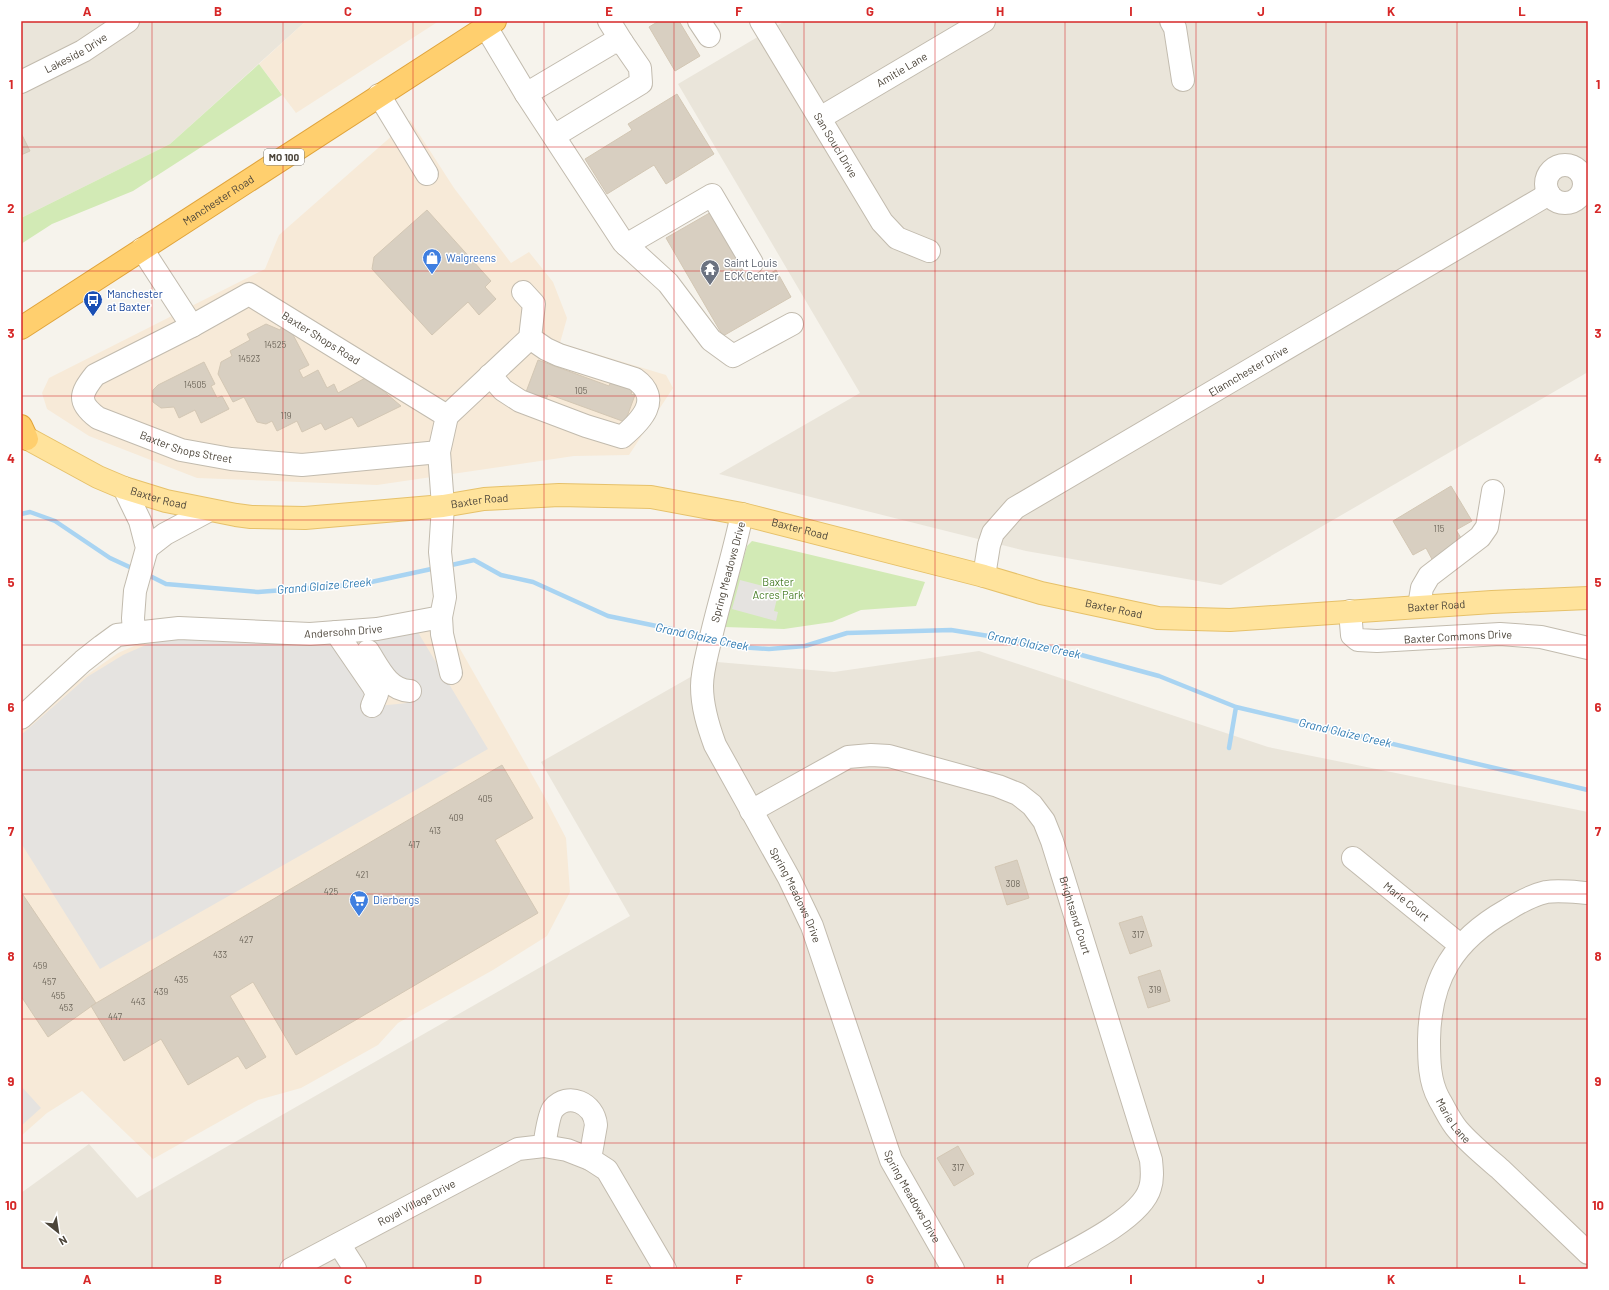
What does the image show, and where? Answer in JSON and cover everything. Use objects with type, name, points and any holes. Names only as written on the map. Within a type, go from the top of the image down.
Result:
[{"type":"highway","name":"Manchester Road","points":[[23,329],[142,249],[490,24]]},
{"type":"main road","name":"Baxter Road","points":[[23,433],[98,477],[124,488],[166,501],[208,510],[251,517],[305,518],[443,506],[484,499],[559,495],[652,497],[742,514],[984,576],[1041,593],[1158,618],[1230,620],[1419,606],[1588,598]]},
{"type":"street","name":"Lakeside Drive","points":[[21,82],[83,51],[128,21]]},
{"type":"street","points":[[554,136],[641,83],[640,68],[609,21]]},
{"type":"street","name":"San Souci Drive","points":[[761,21],[882,222],[897,238],[929,251]]},
{"type":"street","name":"Amitie Lane","points":[[820,118],[984,21]]},
{"type":"street","points":[[1171,21],[1175,28],[1183,80]]},
{"type":"street","points":[[490,24],[526,94],[626,245],[668,283],[711,340],[733,356],[792,324]]},
{"type":"street","points":[[526,94],[612,43],[622,42]]},
{"type":"street","points":[[379,95],[427,174]]},
{"type":"street","name":"Elannchester Drive","points":[[984,576],[989,545],[993,533],[1015,508],[1549,194]]},
{"type":"street","points":[[626,245],[712,195],[752,263]]},
{"type":"street","points":[[142,249],[192,326]]},
{"type":"street","points":[[451,673],[442,634],[443,607],[440,552],[443,506],[439,452],[448,416],[530,338],[534,304],[523,292]]},
{"type":"street","name":"Baxter Shops Road","points":[[192,326],[249,294],[448,416]]},
{"type":"street","name":"Baxter Shops Street","points":[[192,326],[95,376],[86,387],[83,400],[88,410],[98,418],[181,450],[230,459],[302,465],[439,452]]},
{"type":"street","points":[[490,375],[503,390],[520,401],[586,426],[622,437],[641,420],[647,408],[649,399],[647,391],[635,379],[559,355],[546,349],[530,338]]},
{"type":"street","points":[[124,488],[140,521],[147,548],[135,591],[133,618],[134,633]]},
{"type":"street","points":[[1419,606],[1422,588],[1429,576],[1480,537],[1487,527],[1493,491]]},
{"type":"street","points":[[147,548],[165,534],[208,510]]},
{"type":"street","name":"Spring Meadows Drive","points":[[742,514],[705,663],[702,685],[704,710],[708,725],[715,745],[789,878],[812,926],[891,1160],[953,1269]]},
{"type":"street","name":"Andersohn Drive","points":[[21,718],[102,646],[117,635],[179,628],[249,630],[310,634],[376,629],[443,607]]},
{"type":"street","name":"Baxter Commons Drive","points":[[1350,611],[1352,635],[1358,640],[1377,641],[1500,634],[1541,637],[1588,648]]},
{"type":"street","points":[[345,631],[391,684],[401,690],[410,691]]},
{"type":"street","points":[[345,631],[377,694],[372,706]]},
{"type":"street","name":"Brightsand Court","points":[[750,810],[848,757],[871,755],[901,759],[998,786],[1018,794],[1032,805],[1044,821],[1052,841],[1151,1160],[1152,1176],[1150,1189],[1144,1200],[1123,1221],[1039,1269]]},
{"type":"street","name":"Marie Court","points":[[1353,858],[1460,945]]},
{"type":"street","name":"Marie Lane","points":[[1588,893],[1562,891],[1545,892],[1528,899],[1490,919],[1460,945],[1443,971],[1437,986],[1432,1007],[1429,1032],[1429,1060],[1432,1079],[1438,1097],[1457,1130],[1588,1252]]},
{"type":"street","points":[[544,1146],[552,1111],[556,1106],[564,1102],[575,1100],[589,1108],[596,1119],[590,1159]]},
{"type":"street","name":"Royal Village Drive","points":[[291,1269],[518,1149],[544,1146],[567,1150],[590,1159],[607,1170],[665,1269]]},
{"type":"street","points":[[339,1244],[355,1269]]},
{"type":"shaded area","points":[[21,21],[306,21],[170,144],[21,218]]},
{"type":"shaded area","points":[[306,21],[439,21],[296,113],[259,64]]},
{"type":"shaded area","points":[[785,21],[1588,21],[1588,372],[1221,585],[1026,551],[719,474],[860,393],[678,84]]},
{"type":"shaded area","points":[[410,120],[454,188],[511,263],[529,252],[553,282],[567,318],[560,343],[666,375],[673,388],[629,455],[574,456],[377,485],[197,478],[89,436],[47,409],[42,393],[49,378],[265,269],[279,235]]},
{"type":"shaded area","points":[[740,580],[779,590],[774,611],[778,612],[776,621],[732,609]]},
{"type":"shaded area","points":[[447,626],[543,794],[566,838],[570,892],[547,936],[493,970],[398,1023],[378,1045],[301,1088],[258,1100],[153,1159],[82,1091],[47,1113],[21,1136],[21,730],[81,679],[118,653],[157,636]]},
{"type":"shaded area","points":[[416,629],[488,749],[100,969],[21,843],[21,735],[87,677],[123,655],[157,640],[210,637],[247,643],[337,641],[378,706],[407,703],[365,639]]},
{"type":"shaded area","points":[[979,651],[1268,747],[1588,812],[1588,1269],[21,1269],[21,1193],[89,1144],[137,1198],[630,916],[541,762],[717,662],[834,672]]},
{"type":"shaded area","points":[[21,1086],[41,1108],[21,1126]]},
{"type":"green space","points":[[259,64],[282,95],[133,191],[52,224],[21,244],[21,218],[170,144]]},
{"type":"green space","name":"Baxter Acres Park","points":[[752,541],[925,582],[916,606],[861,610],[832,622],[784,629],[724,627],[747,546]]},
{"type":"building","points":[[659,21],[679,21],[700,56],[675,71],[649,27]]},
{"type":"building","points":[[677,94],[714,154],[666,184],[654,165],[607,194],[585,159],[632,130],[628,124]]},
{"type":"building","points":[[21,133],[30,151],[21,155]]},
{"type":"building","name":"Walgreens","points":[[427,210],[491,281],[485,287],[496,299],[479,315],[468,302],[432,335],[372,269],[374,257]]},
{"type":"building","points":[[713,211],[754,283],[776,270],[791,297],[723,336],[666,238]]},
{"type":"building","points":[[266,324],[280,330],[283,325],[290,329],[309,365],[299,370],[303,378],[318,370],[327,388],[334,384],[338,393],[367,377],[401,406],[358,427],[352,417],[325,430],[321,423],[302,432],[297,421],[277,431],[272,421],[266,424],[257,422],[244,397],[233,402],[218,374],[221,362],[232,356],[230,351],[250,340],[247,334]]},
{"type":"building","points":[[538,360],[609,386],[612,379],[633,387],[631,394],[635,395],[625,422],[548,394],[546,400],[526,392]]},
{"type":"building","points":[[204,362],[215,384],[211,386],[217,398],[222,396],[229,409],[201,423],[195,410],[179,418],[174,407],[161,408],[153,402],[153,390],[158,385]]},
{"type":"building","points":[[1451,486],[1472,521],[1456,530],[1465,544],[1434,563],[1426,548],[1413,555],[1393,521]]},
{"type":"building","points":[[502,765],[533,818],[495,840],[538,913],[296,1055],[253,982],[230,996],[266,1057],[246,1069],[238,1056],[188,1085],[161,1039],[124,1061],[91,1006]]},
{"type":"building","points":[[1017,860],[1029,898],[1007,905],[995,867]]},
{"type":"building","points":[[21,892],[96,1003],[48,1037],[21,996]]},
{"type":"building","points":[[1142,916],[1152,946],[1130,954],[1119,923]]},
{"type":"building","points":[[1160,970],[1170,1001],[1148,1008],[1138,977]]},
{"type":"building","points":[[958,1146],[974,1174],[954,1186],[937,1158]]},
{"type":"waterway","name":"Grand Glaize Creek","points":[[21,514],[30,512],[55,521],[110,558],[136,570]]},
{"type":"waterway","name":"Grand Glaize Creek","points":[[447,566],[474,560],[501,575],[533,582],[608,616],[671,629],[705,638]]},
{"type":"waterway","name":"Grand Glaize Creek","points":[[146,574],[166,584],[258,592],[362,584],[436,568]]},
{"type":"waterway","name":"Grand Glaize Creek","points":[[716,641],[739,647],[769,649],[805,646],[847,633],[951,630],[1014,640],[1074,653],[1159,676],[1236,707],[1588,790]]},
{"type":"waterway","points":[[1229,748],[1236,707]]},
{"type":"place","name":"Walgreens","points":[[432,275]]},
{"type":"place","name":"Saint Louis ECK Center","points":[[710,286]]},
{"type":"place","name":"Manchester at Baxter","points":[[93,317]]},
{"type":"place","name":"Dierbergs","points":[[359,917]]}]
